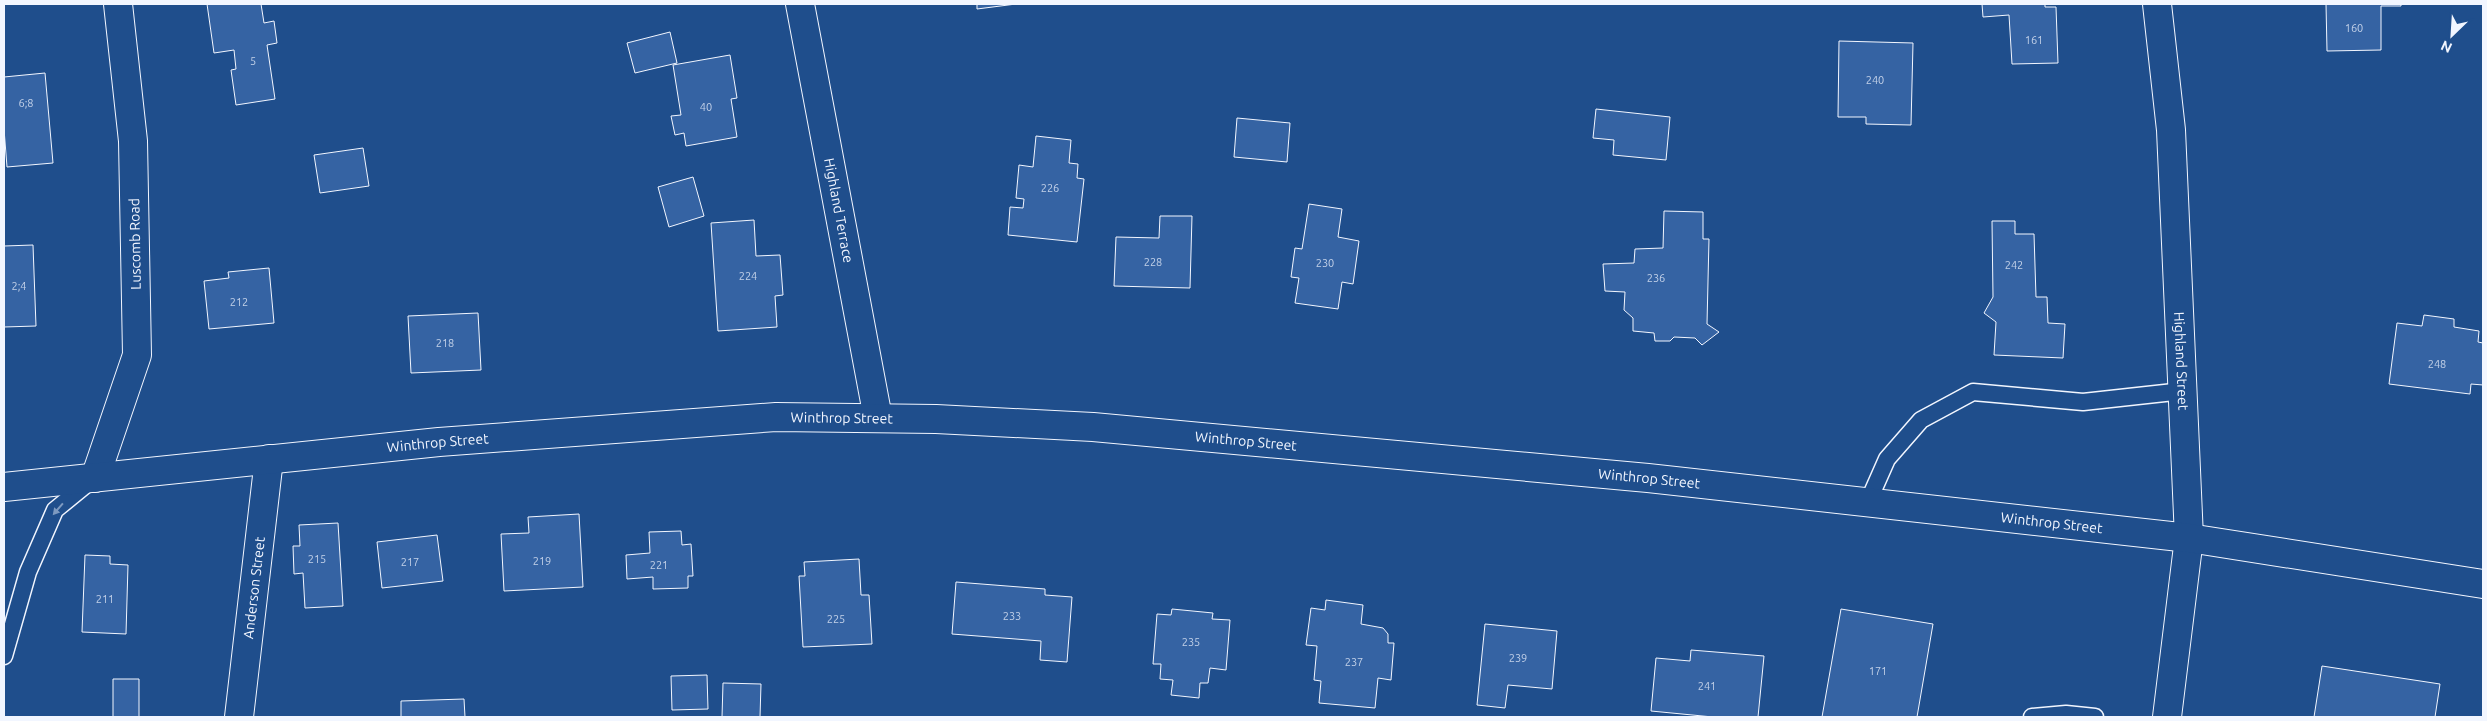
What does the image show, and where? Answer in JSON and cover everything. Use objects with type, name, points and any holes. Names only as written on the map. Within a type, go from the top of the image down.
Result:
[{"type":"main road","name":"Luscomb Road","points":[[95,478],[137,356],[133,142],[118,4]]},
{"type":"main road","name":"Highland Terrace","points":[[800,4],[878,418]]},
{"type":"main road","name":"Highland Street","points":[[2158,4],[2171,130],[2189,538],[2167,717]]},
{"type":"main road","name":"Winthrop Street","points":[[4,487],[440,442],[776,416],[878,418],[1093,427],[1638,477],[2189,538],[2483,584]]},
{"type":"main road","name":"Anderson Street","points":[[239,717],[268,459]]},
{"type":"lane","points":[[1868,502],[1887,459],[1921,420],[1973,392],[2084,402],[2183,391]]},
{"type":"lane","points":[[4,656],[28,572],[55,510],[95,478]]},
{"type":"lane","points":[[2032,717],[2066,714],[2095,717]]},
{"type":"building","points":[[207,4],[261,4],[264,23],[274,21],[277,43],[267,45],[275,99],[236,105],[231,70],[236,69],[234,50],[214,53]]},
{"type":"building","points":[[977,4],[1016,4],[977,9]]},
{"type":"building","points":[[1982,4],[2045,4],[2045,7],[2056,7],[2058,63],[2012,64],[2009,15],[1983,17]]},
{"type":"building","points":[[2326,4],[2401,4],[2401,6],[2381,6],[2381,50],[2327,51]]},
{"type":"building","points":[[670,32],[677,63],[635,73],[627,43]]},
{"type":"building","points":[[1839,41],[1913,43],[1911,125],[1866,124],[1866,117],[1838,117]]},
{"type":"building","points":[[730,55],[737,98],[731,99],[737,137],[686,146],[684,133],[675,135],[671,116],[681,115],[673,65]]},
{"type":"building","points":[[45,73],[53,163],[7,167],[4,129],[4,77]]},
{"type":"building","points":[[1596,109],[1670,117],[1666,160],[1613,155],[1614,140],[1593,138]]},
{"type":"building","points":[[1237,118],[1290,123],[1287,162],[1234,157]]},
{"type":"building","points":[[1036,136],[1071,140],[1069,163],[1078,164],[1077,178],[1084,179],[1077,242],[1008,235],[1010,207],[1023,208],[1024,199],[1016,198],[1019,165],[1033,167]]},
{"type":"building","points":[[363,148],[369,186],[320,193],[314,155]]},
{"type":"building","points":[[693,177],[704,216],[669,227],[658,187]]},
{"type":"building","points":[[1309,204],[1342,209],[1338,237],[1359,241],[1353,284],[1342,282],[1338,309],[1295,303],[1299,278],[1291,277],[1295,248],[1302,249]]},
{"type":"building","points":[[1664,211],[1703,212],[1703,239],[1709,239],[1707,324],[1719,332],[1702,345],[1695,338],[1674,337],[1670,341],[1655,341],[1654,333],[1633,331],[1633,318],[1624,310],[1625,292],[1605,291],[1603,264],[1634,263],[1635,249],[1663,248]]},
{"type":"building","points":[[1160,216],[1192,216],[1190,288],[1114,286],[1116,237],[1159,238]]},
{"type":"building","points":[[754,220],[756,256],[780,255],[783,295],[775,296],[777,327],[718,331],[711,223]]},
{"type":"building","points":[[1992,221],[2015,221],[2015,234],[2034,234],[2036,297],[2047,297],[2048,323],[2065,324],[2063,358],[1994,355],[1996,322],[1984,313],[1993,297]]},
{"type":"building","points":[[33,245],[36,326],[4,327],[4,246]]},
{"type":"building","points":[[269,268],[274,323],[209,329],[204,281],[229,278],[228,272]]},
{"type":"building","points":[[478,313],[481,370],[411,373],[408,316]]},
{"type":"building","points":[[2424,315],[2454,319],[2454,327],[2479,331],[2478,342],[2483,343],[2483,385],[2471,384],[2470,394],[2389,384],[2397,323],[2422,326]]},
{"type":"building","points":[[579,514],[583,587],[504,591],[501,534],[529,533],[528,517]]},
{"type":"building","points":[[338,523],[343,606],[305,608],[303,573],[294,574],[293,546],[300,546],[299,525]]},
{"type":"building","points":[[681,531],[682,545],[691,544],[693,576],[688,576],[688,588],[653,589],[653,577],[627,579],[626,555],[650,553],[649,532]]},
{"type":"building","points":[[437,535],[443,581],[382,588],[377,542]]},
{"type":"building","points":[[85,555],[110,556],[110,564],[128,565],[126,634],[82,632]]},
{"type":"building","points":[[859,559],[861,595],[869,595],[872,644],[803,647],[799,576],[805,576],[804,562]]},
{"type":"building","points":[[956,582],[1045,589],[1045,595],[1072,597],[1067,662],[1040,660],[1041,641],[952,634]]},
{"type":"building","points":[[1326,600],[1363,605],[1361,624],[1383,628],[1388,634],[1388,643],[1394,643],[1391,680],[1378,678],[1375,708],[1319,703],[1321,681],[1314,680],[1317,646],[1306,645],[1311,608],[1325,610]]},
{"type":"building","points":[[1172,609],[1213,613],[1212,619],[1230,620],[1226,670],[1210,668],[1208,683],[1200,683],[1199,698],[1171,695],[1173,680],[1160,679],[1161,664],[1153,664],[1157,614],[1171,615]]},
{"type":"building","points":[[1841,609],[1933,624],[1917,717],[1822,717]]},
{"type":"building","points":[[1485,624],[1557,631],[1552,689],[1508,685],[1505,708],[1477,705]]},
{"type":"building","points":[[1691,650],[1764,656],[1758,717],[1713,717],[1651,711],[1656,658],[1690,661]]},
{"type":"building","points":[[2322,666],[2440,684],[2435,717],[2314,717]]},
{"type":"building","points":[[707,675],[708,709],[672,710],[671,676]]},
{"type":"building","points":[[113,679],[139,679],[139,717],[113,717]]},
{"type":"building","points":[[723,683],[761,684],[760,717],[722,717]]},
{"type":"building","points":[[464,699],[465,717],[401,717],[401,701]]}]
